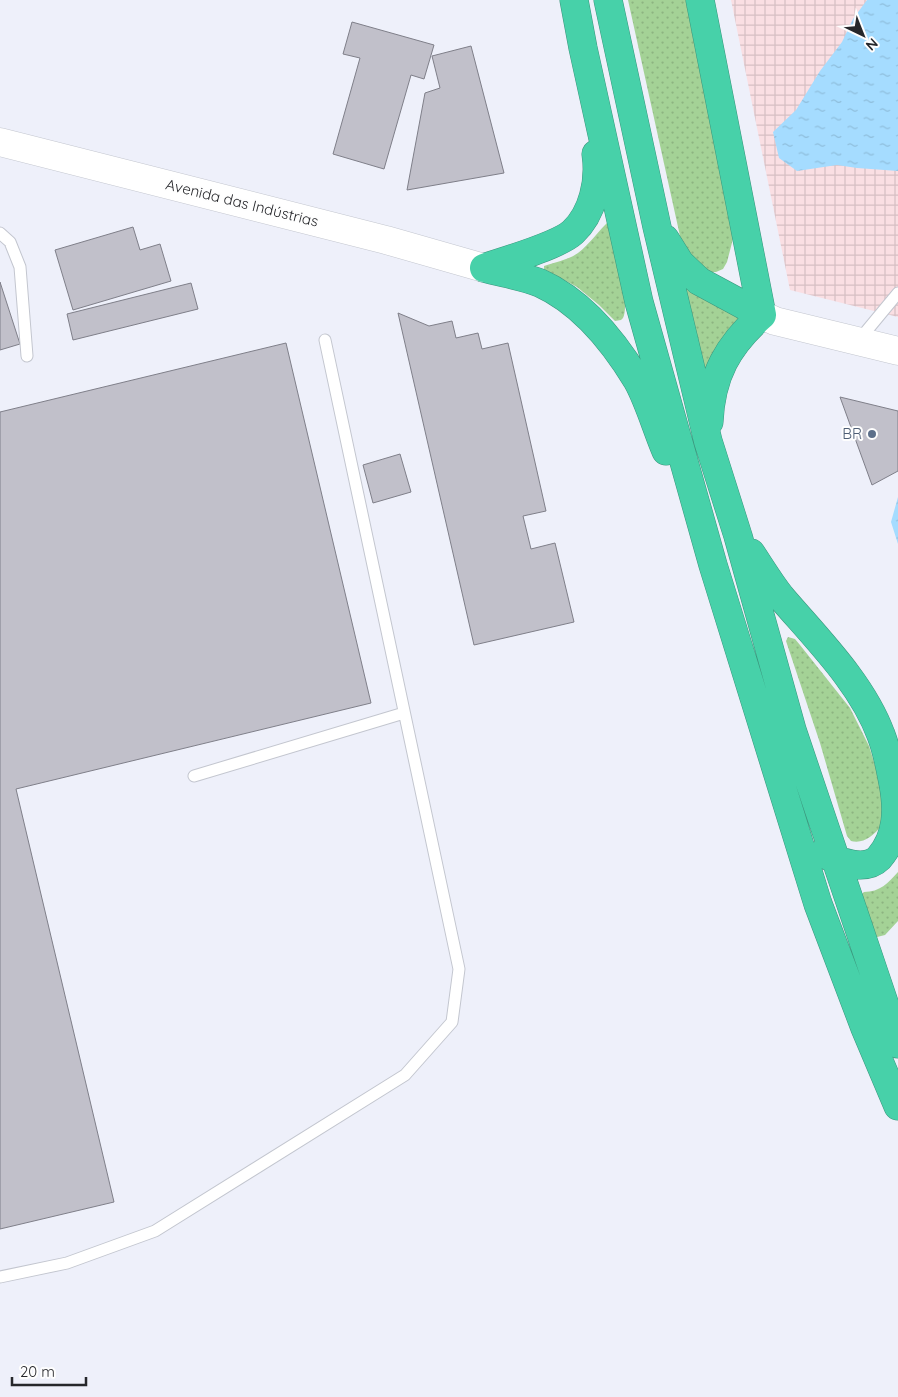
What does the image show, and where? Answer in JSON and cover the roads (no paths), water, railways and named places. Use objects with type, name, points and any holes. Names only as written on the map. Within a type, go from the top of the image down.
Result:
[{"type":"highway","points":[[574,0],[639,302],[713,565],[818,904],[898,1106]]},
{"type":"highway","points":[[608,0],[657,227],[708,441],[738,536],[792,730],[898,1044]]},
{"type":"highway","points":[[700,0],[762,315]]},
{"type":"highway","points":[[484,268],[558,242],[572,233],[590,208],[598,170],[583,48]]},
{"type":"highway","points":[[657,227],[680,263],[699,281],[762,315]]},
{"type":"highway","points":[[484,268],[540,283],[570,302],[591,320],[615,348],[638,382],[672,469],[700,516]]},
{"type":"highway","points":[[708,441],[709,409],[716,379],[729,350],[745,330],[762,315]]},
{"type":"highway","points":[[738,536],[779,595],[844,672],[865,702],[881,734],[896,797],[897,819],[891,840],[884,853],[875,862],[862,865],[835,860],[821,852],[811,840],[782,789]]},
{"type":"main road","name":"Avenida das Indústrias","points":[[0,142],[386,240],[484,268]]},
{"type":"main road","points":[[762,315],[775,321],[898,351]]},
{"type":"lane","points":[[0,233],[10,242],[20,267],[27,356]]},
{"type":"lane","points":[[858,341],[898,293]]},
{"type":"lane","points":[[0,1277],[67,1263],[156,1232],[405,1075],[452,1022],[459,969],[325,340]]},
{"type":"lane","points":[[194,776],[404,713]]},
{"type":"water","points":[[867,0],[898,0],[898,171],[837,165],[797,171],[779,158],[773,132],[796,110],[820,71],[842,42],[853,19]]},
{"type":"water","points":[[898,497],[898,544],[891,522]]},
{"type":"place","name":"BR","points":[[872,434]]}]
